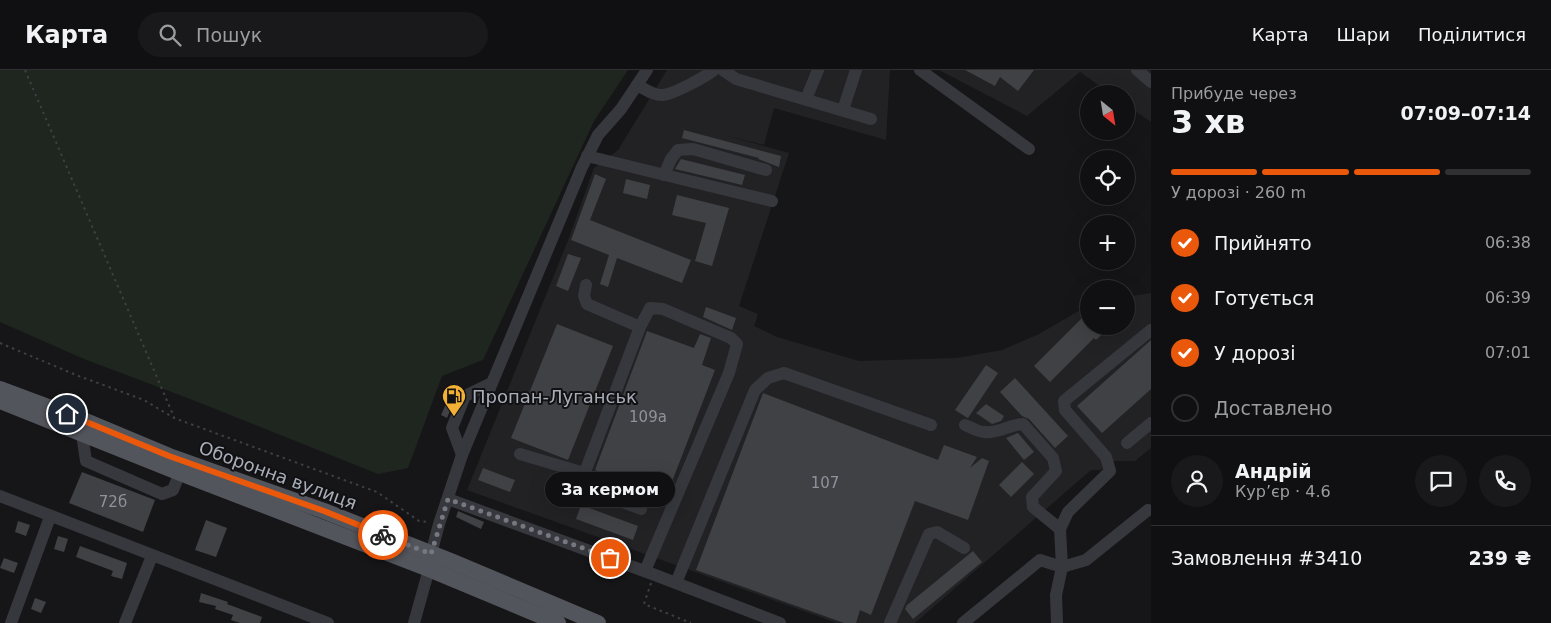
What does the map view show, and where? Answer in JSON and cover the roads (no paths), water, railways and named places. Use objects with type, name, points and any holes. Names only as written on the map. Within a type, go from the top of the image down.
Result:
[{"type":"main road","name":"Оборонна вулиця","points":[[0,389],[83,420],[169,456],[324,511],[558,623]]},
{"type":"main road","name":"Оборонна вулиця","points":[[0,401],[180,472],[598,623]]},
{"type":"street","points":[[414,623],[439,524],[462,455],[587,156],[598,135],[621,108],[647,70]]},
{"type":"street","points":[[637,85],[663,96],[691,84],[714,70]]},
{"type":"street","points":[[723,70],[736,78],[871,118]]},
{"type":"street","points":[[806,99],[818,70]]},
{"type":"street","points":[[842,110],[856,70]]},
{"type":"street","points":[[920,70],[1029,149]]},
{"type":"street","points":[[1137,70],[1151,82]]},
{"type":"street","points":[[664,175],[671,159],[678,150],[692,149],[766,170]]},
{"type":"street","points":[[587,156],[772,201]]},
{"type":"street","points":[[586,285],[584,296],[587,304],[640,327]]},
{"type":"street","points":[[641,509],[586,488],[582,480],[640,327],[650,308],[663,309],[731,338],[737,344],[729,373],[650,573]]},
{"type":"street","points":[[1058,623],[1056,595],[1062,567],[1060,529],[1068,512],[1110,472],[1106,457],[1065,410],[1064,401],[1151,330]]},
{"type":"street","points":[[676,583],[755,390],[768,378],[784,373],[931,425]]},
{"type":"street","points":[[462,455],[452,428],[465,396],[492,383]]},
{"type":"street","points":[[1127,444],[1151,423]]},
{"type":"street","points":[[965,425],[984,432],[1023,424],[1052,458],[1056,471],[1032,497],[1033,507],[1060,529]]},
{"type":"street","points":[[82,434],[86,460],[162,494],[172,490],[180,472]]},
{"type":"street","points":[[520,454],[584,473]]},
{"type":"street","points":[[0,496],[50,517],[328,623]]},
{"type":"street","points":[[448,499],[780,623]]},
{"type":"street","points":[[963,623],[1040,560],[1062,567],[1086,560],[1148,510]]},
{"type":"street","points":[[11,623],[50,517]]},
{"type":"street","points":[[890,623],[929,534],[937,532],[964,548]]},
{"type":"street","points":[[124,623],[152,556]]},
{"type":"place","name":"Пропан-Луганськ","points":[[454,417]]},
{"type":"place","name":"За кермом","points":[[610,558]]}]
